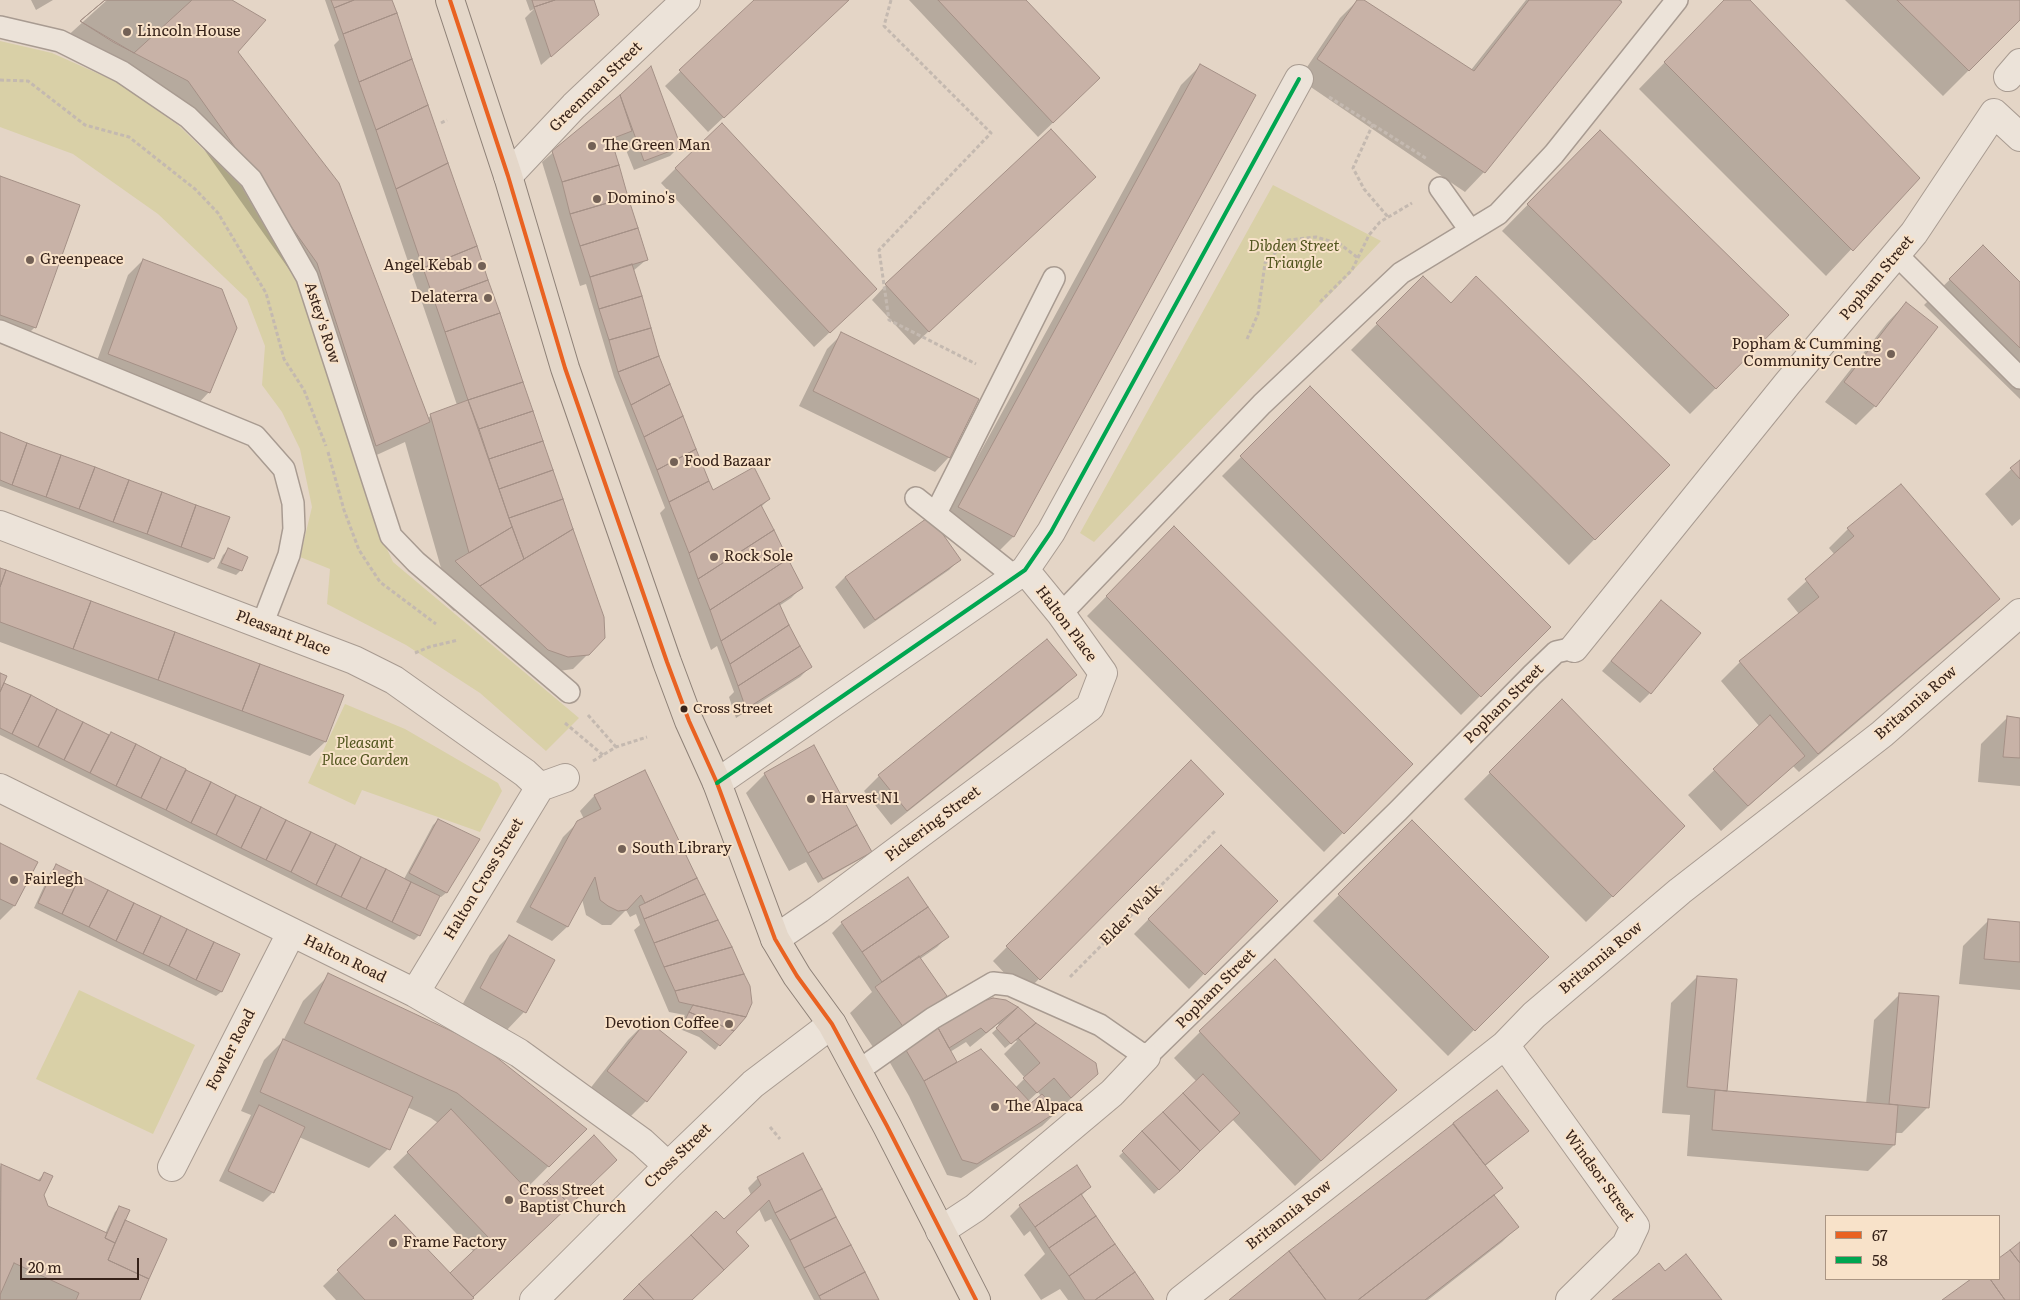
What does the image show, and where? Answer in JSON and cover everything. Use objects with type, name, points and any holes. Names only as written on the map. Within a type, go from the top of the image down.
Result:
[{"type":"main road","points":[[450,0],[508,176],[565,368],[667,662],[689,721],[717,782],[775,939],[797,976],[832,1024],[976,1300]]},
{"type":"street","name":"Greenman Street","points":[[508,176],[574,106],[686,0]]},
{"type":"street","points":[[717,782],[1020,573],[1051,532],[1299,78]]},
{"type":"street","name":"Popham Street","points":[[1574,648],[1787,384],[1897,255],[1914,233],[1994,112],[2020,137]]},
{"type":"street","name":"Pleasant Place","points":[[0,525],[354,660],[394,680],[525,773],[552,782]]},
{"type":"street","name":"Halton Place","points":[[1020,573],[1060,614],[1103,673],[1090,707]]},
{"type":"street","name":"Britannia Row","points":[[1181,1300],[1504,1045],[1534,1014],[1680,891],[1882,734],[2020,613]]},
{"type":"street","name":"Pickering Street","points":[[775,939],[819,909],[1090,707]]},
{"type":"street","name":"Halton Cross Street","points":[[415,993],[552,782]]},
{"type":"street","name":"Halton Road","points":[[0,788],[290,933],[415,993],[519,1053],[642,1142],[668,1166]]},
{"type":"street","name":"Fowler Road","points":[[172,1167],[290,933]]},
{"type":"street","name":"Cross Street","points":[[534,1300],[753,1084],[832,1024]]},
{"type":"street","name":"Windsor Street","points":[[1504,1045],[1635,1226],[1626,1245],[1570,1300]]},
{"type":"street","name":"Popham Street","points":[[940,1231],[975,1208],[1112,1093],[1146,1057]]},
{"type":"lane","points":[[1060,614],[1262,404],[1401,273],[1498,214],[1554,154],[1677,0]]},
{"type":"lane","name":"Astey's Row","points":[[0,27],[60,41],[122,72],[188,117],[251,179],[307,277],[391,536],[416,562],[568,692]]},
{"type":"lane","points":[[1440,188],[1470,230]]},
{"type":"lane","points":[[1897,255],[2020,378]]},
{"type":"lane","points":[[936,514],[1054,278]]},
{"type":"lane","points":[[0,331],[255,436],[284,469],[293,503],[294,520],[289,555],[262,625]]},
{"type":"lane","points":[[916,498],[1020,573]]},
{"type":"lane","name":"Popham Street","points":[[1146,1057],[1398,811],[1556,652],[1574,648]]},
{"type":"lane","points":[[858,1071],[934,1018],[993,983],[1010,985],[1100,1025],[1146,1057]]},
{"type":"path","points":[[892,0],[884,26],[991,134],[879,250],[889,320],[1004,378]]},
{"type":"path","points":[[1299,78],[1431,162],[1440,188]]},
{"type":"path","points":[[0,80],[28,81],[85,125],[129,137],[195,189],[218,213],[266,293],[284,359],[304,390],[327,449],[344,510],[359,550],[380,582],[437,624]]},
{"type":"path","points":[[441,123],[447,120]]},
{"type":"path","points":[[1373,124],[1353,168],[1364,189],[1388,217]]},
{"type":"path","points":[[1247,339],[1258,314],[1265,263],[1288,240],[1316,238],[1340,244],[1358,258]]},
{"type":"path","points":[[450,635],[466,645]]},
{"type":"path","points":[[415,653],[428,647],[458,640]]},
{"type":"path","points":[[568,692],[616,747]]},
{"type":"path","points":[[558,717],[603,755],[616,747],[647,737]]},
{"type":"path","name":"Elder Walk","points":[[1047,1001],[1216,830]]},
{"type":"path","points":[[770,1127],[780,1138]]},
{"type":"green space","points":[[0,41],[52,53],[117,82],[178,125],[241,186],[297,283],[381,536],[393,562],[579,718],[546,751],[480,693],[406,645],[327,604],[330,569],[300,557],[312,507],[300,449],[282,412],[262,385],[265,346],[247,299],[158,214],[73,154],[0,127]]},
{"type":"green space","name":"Dibden Street Triangle","points":[[1273,185],[1381,241],[1094,542],[1080,533]]},
{"type":"green space","name":"Pleasant Place Garden","points":[[345,704],[405,729],[498,783],[502,791],[480,832],[362,790],[355,805],[308,783]]},
{"type":"green space","points":[[79,990],[195,1045],[153,1134],[36,1079]]},
{"type":"building","points":[[105,0],[232,0],[266,20],[238,52],[339,183],[430,422],[376,446],[317,263],[188,81],[113,42],[80,21]]},
{"type":"building","name":"Lincoln House","points":[[105,0],[192,0],[134,53],[80,21]]},
{"type":"building","points":[[331,0],[354,0],[334,8]]},
{"type":"building","points":[[354,0],[392,0],[397,13],[343,34],[334,8]]},
{"type":"building","points":[[532,0],[555,0],[534,7]]},
{"type":"building","points":[[555,0],[594,0],[599,15],[551,57],[534,7]]},
{"type":"building","points":[[754,0],[849,0],[724,118],[679,70]]},
{"type":"building","points":[[938,0],[1026,0],[1100,78],[1053,123]]},
{"type":"building","points":[[1357,0],[1364,0],[1474,71],[1529,0],[1619,0],[1622,2],[1485,173],[1317,59]]},
{"type":"building","points":[[1724,0],[1750,0],[1920,178],[1853,251],[1664,62]]},
{"type":"building","points":[[1897,0],[2020,0],[2020,20],[1969,71]]},
{"type":"building","points":[[397,13],[412,59],[359,82],[343,34]]},
{"type":"building","points":[[412,59],[428,105],[376,130],[359,82]]},
{"type":"building","points":[[1200,64],[1256,95],[1014,537],[958,507]]},
{"type":"building","points":[[651,66],[681,147],[644,161],[620,95]]},
{"type":"building","points":[[620,95],[632,131],[611,139],[619,165],[562,182],[552,151]]},
{"type":"building","points":[[428,105],[448,163],[396,189],[376,130]]},
{"type":"building","points":[[722,123],[877,289],[830,333],[675,168]]},
{"type":"building","points":[[1051,129],[1096,177],[929,332],[885,284]]},
{"type":"building","points":[[1600,130],[1789,315],[1716,389],[1527,204]]},
{"type":"building","points":[[448,163],[477,246],[423,268],[396,189]]},
{"type":"building","points":[[619,165],[628,197],[570,214],[562,182]]},
{"type":"building","name":"Greenpeace","points":[[0,176],[80,205],[36,328],[0,315]]},
{"type":"building","points":[[628,197],[638,228],[580,246],[570,214]]},
{"type":"building","points":[[638,228],[648,260],[590,277],[580,246]]},
{"type":"building","points":[[1983,245],[2020,282],[2020,348],[1949,279]]},
{"type":"building","points":[[477,246],[488,280],[434,300],[423,268]]},
{"type":"building","points":[[143,259],[222,289],[237,328],[210,393],[108,354]]},
{"type":"building","points":[[632,264],[642,296],[599,309],[590,277]]},
{"type":"building","points":[[1423,276],[1451,303],[1476,276],[1670,465],[1595,540],[1376,323]]},
{"type":"building","points":[[488,280],[500,313],[445,332],[434,300]]},
{"type":"building","points":[[642,296],[651,328],[609,340],[599,309]]},
{"type":"building","name":"Popham & Cumming Community Centre","points":[[1906,302],[1938,327],[1876,407],[1844,382]]},
{"type":"building","points":[[500,313],[523,382],[468,400],[445,332]]},
{"type":"building","points":[[651,328],[659,356],[618,372],[609,340]]},
{"type":"building","points":[[841,332],[979,399],[950,458],[813,391]]},
{"type":"building","points":[[659,356],[670,384],[631,405],[618,372]]},
{"type":"building","points":[[523,382],[533,411],[479,429],[468,400]]},
{"type":"building","points":[[670,384],[683,416],[644,437],[631,405]]},
{"type":"building","points":[[1310,386],[1551,627],[1481,697],[1240,456]]},
{"type":"building","points":[[468,400],[512,527],[469,553],[430,414]]},
{"type":"building","points":[[533,411],[543,441],[489,459],[479,429]]},
{"type":"building","points":[[683,416],[696,449],[657,470],[644,437]]},
{"type":"building","points":[[0,432],[27,443],[12,485],[0,480]]},
{"type":"building","points":[[543,441],[553,470],[499,489],[489,459]]},
{"type":"building","points":[[27,443],[61,455],[46,497],[12,485]]},
{"type":"building","points":[[696,449],[709,481],[669,502],[657,470]]},
{"type":"building","points":[[61,455],[95,467],[79,509],[46,497]]},
{"type":"building","points":[[2020,460],[2020,479],[2010,468]]},
{"type":"building","points":[[95,467],[129,480],[113,522],[79,509]]},
{"type":"building","points":[[754,467],[770,499],[689,553],[669,502],[709,481],[713,490]]},
{"type":"building","points":[[553,470],[563,499],[509,518],[499,489]]},
{"type":"building","points":[[129,480],[162,492],[147,534],[113,522]]},
{"type":"building","points":[[1901,484],[2000,599],[1818,754],[1739,661],[1819,597],[1805,579],[1854,536],[1847,528]]},
{"type":"building","points":[[162,492],[196,505],[181,547],[147,534]]},
{"type":"building","points":[[563,499],[573,529],[524,559],[509,518]]},
{"type":"building","points":[[196,505],[230,517],[214,559],[181,547]]},
{"type":"building","points":[[761,505],[774,530],[698,579],[689,553]]},
{"type":"building","points":[[930,516],[961,560],[875,620],[845,577]]},
{"type":"building","points":[[1174,526],[1413,764],[1344,834],[1106,596]]},
{"type":"building","points":[[512,527],[524,559],[480,586],[455,561]]},
{"type":"building","points":[[573,529],[604,617],[605,638],[589,655],[568,657],[548,650],[480,586]]},
{"type":"building","points":[[774,530],[788,559],[710,610],[698,579]]},
{"type":"building","points":[[228,548],[248,557],[242,571],[221,563]]},
{"type":"building","points":[[788,559],[803,588],[721,641],[710,610]]},
{"type":"building","points":[[0,568],[6,570],[0,587]]},
{"type":"building","points":[[6,570],[91,601],[73,649],[0,622],[0,587]]},
{"type":"building","points":[[1661,600],[1701,633],[1651,694],[1611,661]]},
{"type":"building","points":[[91,601],[175,632],[158,680],[73,649]]},
{"type":"building","points":[[779,603],[789,625],[730,664],[721,641]]},
{"type":"building","points":[[789,625],[800,646],[738,686],[730,664]]},
{"type":"building","points":[[175,632],[260,664],[242,711],[158,680]]},
{"type":"building","points":[[1047,639],[1077,675],[907,811],[878,775]]},
{"type":"building","points":[[800,646],[812,667],[746,709],[738,686]]},
{"type":"building","points":[[260,664],[344,695],[326,742],[242,711]]},
{"type":"building","points":[[0,673],[7,676],[0,692]]},
{"type":"building","points":[[4,683],[31,695],[12,734],[0,728],[0,692]]},
{"type":"building","points":[[31,695],[57,709],[38,747],[12,734]]},
{"type":"building","points":[[1562,699],[1685,826],[1613,897],[1489,772]]},
{"type":"building","points":[[57,709],[83,722],[64,760],[38,747]]},
{"type":"building","points":[[1770,715],[1805,756],[1748,806],[1713,769]]},
{"type":"building","points":[[2007,716],[2020,718],[2020,758],[2003,757]]},
{"type":"building","points":[[83,722],[109,735],[90,773],[64,760]]},
{"type":"building","points":[[111,732],[136,744],[116,786],[90,773]]},
{"type":"building","points":[[136,744],[161,757],[141,798],[116,786]]},
{"type":"building","name":"Harvest N1","points":[[814,745],[857,825],[808,853],[764,773]]},
{"type":"building","points":[[161,757],[186,769],[166,810],[141,798]]},
{"type":"building","points":[[1191,760],[1224,794],[1040,980],[1006,946]]},
{"type":"building","points":[[186,770],[211,782],[191,823],[166,810]]},
{"type":"building","name":"South Library","points":[[645,770],[697,878],[645,903],[641,895],[627,910],[618,911],[600,900],[595,877],[568,927],[530,907],[577,821],[601,809],[594,795]]},
{"type":"building","points":[[211,782],[236,795],[216,835],[191,823]]},
{"type":"building","points":[[236,795],[261,807],[241,848],[216,835]]},
{"type":"building","points":[[261,807],[286,820],[266,860],[241,848]]},
{"type":"building","points":[[438,819],[480,839],[447,893],[409,873]]},
{"type":"building","points":[[286,820],[311,832],[291,872],[266,860]]},
{"type":"building","points":[[1412,820],[1549,957],[1475,1031],[1338,894]]},
{"type":"building","points":[[857,825],[872,852],[823,879],[808,853]]},
{"type":"building","points":[[311,832],[336,844],[316,885],[291,872]]},
{"type":"building","name":"Fairlegh","points":[[0,843],[38,862],[15,906],[0,899]]},
{"type":"building","points":[[336,844],[361,857],[341,897],[316,885]]},
{"type":"building","points":[[1221,845],[1278,901],[1205,975],[1148,919]]},
{"type":"building","points":[[361,857],[386,869],[366,909],[341,897]]},
{"type":"building","points":[[56,864],[80,876],[62,914],[38,903]]},
{"type":"building","points":[[386,869],[411,882],[392,922],[366,909]]},
{"type":"building","points":[[80,876],[108,890],[89,927],[62,914]]},
{"type":"building","points":[[908,877],[928,907],[862,952],[841,922]]},
{"type":"building","points":[[697,878],[705,894],[644,919],[639,906]]},
{"type":"building","points":[[411,882],[440,896],[420,936],[392,922]]},
{"type":"building","points":[[108,890],[134,903],[116,941],[89,927]]},
{"type":"building","points":[[705,894],[718,920],[654,943],[644,919]]},
{"type":"building","points":[[134,903],[161,916],[143,954],[116,941]]},
{"type":"building","points":[[928,907],[949,937],[882,982],[862,952]]},
{"type":"building","points":[[161,916],[187,929],[169,966],[143,954]]},
{"type":"building","points":[[1988,919],[2020,922],[2020,962],[1984,959]]},
{"type":"building","points":[[718,920],[732,947],[664,967],[654,943]]},
{"type":"building","points":[[187,929],[214,942],[196,980],[169,966]]},
{"type":"building","points":[[509,935],[555,960],[526,1013],[480,988]]},
{"type":"building","points":[[214,942],[240,954],[222,992],[196,980]]},
{"type":"building","points":[[732,947],[744,974],[675,991],[664,967]]},
{"type":"building","points":[[919,956],[947,996],[904,1028],[875,987]]},
{"type":"building","points":[[1275,959],[1397,1090],[1321,1161],[1199,1031]]},
{"type":"building","points":[[328,973],[481,1045],[587,1129],[549,1167],[457,1093],[304,1023]]},
{"type":"building","points":[[744,974],[750,986],[752,1003],[746,1017],[679,1002],[675,991]]},
{"type":"building","points":[[1697,976],[1737,979],[1727,1091],[1687,1087]]},
{"type":"building","points":[[1899,993],[1939,996],[1929,1108],[1889,1104]]},
{"type":"building","points":[[993,998],[1006,1000],[1018,1007],[986,1033],[981,1028],[949,1048],[937,1026],[980,1002]]},
{"type":"building","name":"Devotion Coffee","points":[[693,1005],[746,1017],[734,1031],[689,1012]]},
{"type":"building","points":[[1018,1007],[1036,1023],[1011,1044],[996,1028]]},
{"type":"building","points":[[689,1012],[734,1031],[720,1046],[686,1018]]},
{"type":"building","points":[[647,1020],[687,1052],[647,1102],[607,1071]]},
{"type":"building","points":[[1036,1023],[1096,1063],[1098,1074],[1071,1098],[1054,1078],[1037,1093],[1023,1078],[1040,1063],[1018,1038]]},
{"type":"building","points":[[937,1026],[957,1062],[924,1081],[903,1045]]},
{"type":"building","points":[[283,1039],[413,1097],[390,1150],[260,1092]]},
{"type":"building","name":"The Alpaca","points":[[981,1049],[1031,1103],[1042,1094],[1058,1111],[977,1164],[962,1160],[924,1081]]},
{"type":"building","points":[[1203,1074],[1240,1113],[1220,1132],[1183,1093]]},
{"type":"building","points":[[1497,1090],[1529,1131],[1485,1165],[1453,1123]]},
{"type":"building","points":[[1715,1090],[1898,1105],[1895,1145],[1712,1130]]},
{"type":"building","points":[[1183,1093],[1220,1132],[1200,1151],[1163,1112]]},
{"type":"building","points":[[259,1105],[305,1127],[274,1193],[228,1171]]},
{"type":"building","name":"Cross Street Baptist Church","points":[[451,1109],[532,1195],[547,1181],[570,1205],[473,1297],[450,1273],[488,1237],[407,1152]]},
{"type":"building","points":[[1163,1112],[1200,1151],[1180,1171],[1142,1131]]},
{"type":"building","points":[[1453,1124],[1503,1188],[1358,1300],[1326,1300],[1289,1251]]},
{"type":"building","points":[[1142,1131],[1180,1171],[1159,1190],[1122,1151]]},
{"type":"building","points":[[594,1135],[617,1160],[570,1205],[547,1181]]},
{"type":"building","points":[[803,1153],[822,1189],[775,1213],[769,1200],[736,1232],[749,1246],[724,1270],[691,1235],[716,1211],[724,1219],[761,1185],[757,1177]]},
{"type":"building","points":[[1,1164],[40,1181],[44,1172],[53,1176],[44,1195],[48,1206],[107,1233],[105,1238],[115,1243],[108,1260],[149,1279],[140,1300],[0,1300]]},
{"type":"building","points":[[1077,1165],[1091,1187],[1035,1227],[1019,1205]]},
{"type":"building","points":[[822,1189],[836,1217],[790,1240],[775,1213]]},
{"type":"building","points":[[1081,1194],[1096,1216],[1049,1248],[1035,1227]]},
{"type":"building","points":[[1494,1195],[1519,1227],[1425,1300],[1358,1300]]},
{"type":"building","points":[[119,1206],[130,1210],[115,1243],[105,1238]]},
{"type":"building","name":"Frame Factory","points":[[395,1215],[474,1298],[471,1300],[365,1300],[337,1270]]},
{"type":"building","points":[[1096,1216],[1115,1244],[1069,1276],[1049,1248]]},
{"type":"building","points":[[836,1217],[851,1245],[804,1268],[790,1240]]},
{"type":"building","points":[[125,1220],[167,1239],[149,1279],[108,1260]]},
{"type":"building","points":[[691,1235],[724,1270],[692,1300],[654,1300],[639,1284]]},
{"type":"building","points":[[2020,1242],[2020,1263],[2010,1250]]},
{"type":"building","points":[[1115,1244],[1135,1272],[1095,1300],[1085,1300],[1069,1276]]},
{"type":"building","points":[[851,1245],[865,1272],[819,1296],[804,1268]]},
{"type":"building","points":[[2010,1250],[2020,1263],[2020,1300],[2005,1300],[1991,1280],[2000,1280],[2000,1257]]},
{"type":"building","points":[[1289,1251],[1326,1300],[1229,1300]]},
{"type":"building","points":[[1686,1254],[1722,1300],[1612,1300],[1659,1263],[1665,1271]]},
{"type":"building","points":[[14,1263],[79,1293],[76,1300],[0,1300],[0,1295]]},
{"type":"building","points":[[865,1272],[879,1300],[821,1300],[819,1296]]},
{"type":"building","points":[[1135,1272],[1154,1300],[1095,1300]]},
{"type":"building","points":[[1970,1280],[1991,1280],[2005,1300],[1942,1300]]},
{"type":"building","points":[[639,1284],[654,1300],[623,1300]]},
{"type":"transit line","name":"67","points":[[450,0],[508,176],[565,368],[667,662],[689,721],[717,783],[775,939],[797,976],[832,1024],[887,1126],[976,1300]]},
{"type":"transit line","name":"58","points":[[717,783],[1025,570],[1051,532],[1299,79]]},
{"type":"place","name":"Lincoln House","points":[[127,32]]},
{"type":"place","name":"The Green Man","points":[[592,146]]},
{"type":"place","name":"Domino's","points":[[597,199]]},
{"type":"place","name":"Greenpeace","points":[[30,260]]},
{"type":"place","name":"Angel Kebab","points":[[482,266]]},
{"type":"place","name":"Delaterra","points":[[488,298]]},
{"type":"place","name":"Popham & Cumming Community Centre","points":[[1891,354]]},
{"type":"place","name":"Food Bazaar","points":[[674,462]]},
{"type":"place","name":"Rock Sole","points":[[714,557]]},
{"type":"place","name":"Cross Street","points":[[684,709]]},
{"type":"place","name":"Harvest N1","points":[[811,799]]},
{"type":"place","name":"South Library","points":[[622,849]]},
{"type":"place","name":"Fairlegh","points":[[14,880]]},
{"type":"place","name":"Devotion Coffee","points":[[729,1024]]},
{"type":"place","name":"The Alpaca","points":[[995,1107]]},
{"type":"place","name":"Cross Street Baptist Church","points":[[509,1200]]},
{"type":"place","name":"Frame Factory","points":[[393,1243]]}]
